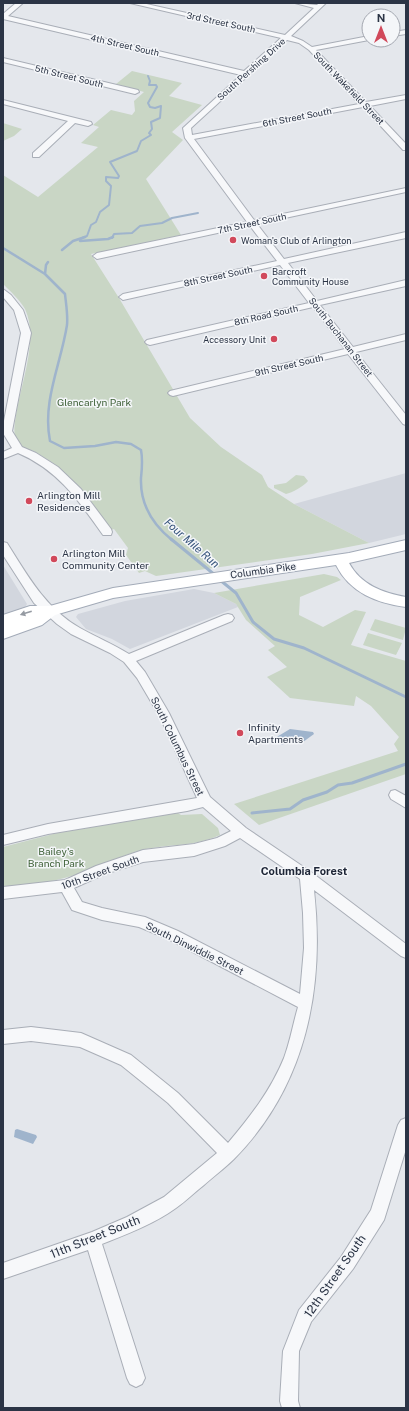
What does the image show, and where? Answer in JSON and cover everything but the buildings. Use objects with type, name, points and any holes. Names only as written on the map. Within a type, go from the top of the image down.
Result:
[{"type":"main road","name":"Columbia Pike","points":[[3,621],[30,611],[50,611],[113,593],[344,559],[406,545]]},
{"type":"main road","points":[[344,559],[355,571],[368,580],[393,592],[406,594]]},
{"type":"main road","points":[[344,559],[345,572],[360,586],[374,594],[406,602]]},
{"type":"main road","name":"Columbia Pike","points":[[3,633],[37,621],[50,611]]},
{"type":"street","points":[[3,17],[20,3]]},
{"type":"street","name":"3rd Street South","points":[[133,3],[286,37]]},
{"type":"street","points":[[298,3],[321,5]]},
{"type":"street","name":"South Pershing Drive","points":[[189,138],[187,128],[321,5]]},
{"type":"street","name":"4th Street South","points":[[3,17],[246,74]]},
{"type":"street","name":"South Wakefield Street","points":[[286,37],[301,42],[311,49],[406,148]]},
{"type":"street","points":[[311,49],[361,40]]},
{"type":"street","name":"5th Street South","points":[[3,60],[135,92]]},
{"type":"street","name":"6th Street South","points":[[189,138],[406,97]]},
{"type":"street","points":[[3,102],[88,124]]},
{"type":"street","points":[[36,155],[73,121]]},
{"type":"street","name":"South Buchanan Street","points":[[189,138],[252,223],[406,422]]},
{"type":"street","name":"7th Street South","points":[[97,256],[406,190]]},
{"type":"street","name":"8th Street South","points":[[123,297],[406,235]]},
{"type":"street","name":"8th Road South","points":[[150,342],[406,283]]},
{"type":"street","points":[[3,292],[16,304],[23,318],[26,333],[7,431],[11,440],[18,449],[32,455],[59,474],[77,491],[107,532]]},
{"type":"street","name":"9th Street South","points":[[173,393],[406,337]]},
{"type":"street","points":[[3,456],[18,449]]},
{"type":"street","points":[[3,546],[38,600],[50,611]]},
{"type":"street","name":"South Columbus Street","points":[[50,611],[75,631],[114,650],[128,659],[141,675],[165,716],[205,801],[241,832],[306,876],[406,952]]},
{"type":"street","points":[[128,659],[228,618]]},
{"type":"street","points":[[396,795],[406,803]]},
{"type":"street","points":[[3,840],[48,829],[187,806],[205,801]]},
{"type":"street","name":"10th Street South","points":[[3,893],[66,886],[101,870],[143,856],[194,850],[220,842],[241,832]]},
{"type":"street","name":"11th Street South","points":[[3,1271],[93,1240],[133,1224],[170,1203],[228,1154],[252,1128],[271,1100],[291,1059],[306,1004],[311,948],[310,913],[306,876]]},
{"type":"street","name":"South Dinwiddie Street","points":[[66,886],[78,906],[102,914],[140,921],[173,935],[306,1004]]},
{"type":"street","points":[[3,1036],[31,1034],[82,1040],[126,1060],[173,1098],[228,1154]]},
{"type":"street","name":"12th Street South","points":[[291,1408],[289,1401],[291,1351],[305,1316],[347,1263],[378,1214],[406,1125]]},
{"type":"street","points":[[93,1240],[136,1378]]},
{"type":"shaded area","points":[[406,473],[406,534],[369,543],[294,504]]},
{"type":"shaded area","points":[[3,565],[27,604],[25,608],[3,616]]},
{"type":"shaded area","points":[[194,589],[214,593],[236,604],[238,607],[130,649],[112,639],[86,629],[76,617],[78,614],[125,601]]},
{"type":"green space","name":"Glencarlyn Park","points":[[132,71],[182,83],[169,96],[202,105],[172,132],[183,140],[146,179],[181,235],[91,254],[119,298],[190,418],[221,447],[262,475],[268,487],[294,504],[369,543],[312,554],[156,576],[145,571],[139,573],[126,555],[128,548],[114,529],[111,530],[86,494],[56,465],[34,451],[18,447],[14,431],[18,402],[28,361],[30,334],[29,321],[25,309],[18,299],[3,284],[3,175],[38,197],[98,147],[81,143],[99,127],[93,125],[111,110],[132,115],[135,111],[134,101],[144,92],[116,84]]},
{"type":"green space","points":[[3,123],[22,129],[14,136],[3,141]]},
{"type":"green space","points":[[296,475],[304,476],[308,481],[298,489],[286,494],[274,488],[274,485],[286,483]]},
{"type":"green space","points":[[324,574],[337,577],[341,580],[300,597],[299,615],[323,627],[355,610],[366,612],[351,645],[406,661],[406,774],[259,825],[234,804],[398,751],[394,744],[399,737],[371,706],[356,696],[354,706],[290,698],[267,677],[287,667],[268,650],[275,646],[246,620],[236,604],[214,593]]},
{"type":"green space","points":[[375,619],[406,628],[403,640],[370,630]]},
{"type":"green space","points":[[368,633],[402,643],[396,655],[363,645]]},
{"type":"green space","name":"Bailey's Branch Park","points":[[178,813],[181,815],[202,814],[218,828],[220,835],[190,844],[142,850],[64,878],[34,884],[3,886],[3,847],[57,833]]},
{"type":"water","points":[[290,729],[313,732],[314,734],[303,742],[290,740],[282,745],[275,738]]},
{"type":"water","points":[[17,1129],[36,1135],[37,1137],[33,1144],[14,1137],[15,1130]]},
{"type":"waterway","points":[[82,238],[87,236],[91,225],[96,222],[100,212],[109,205],[111,186],[106,181],[106,177],[118,178],[119,176],[110,162],[137,151],[141,141],[151,135],[149,133],[152,129],[151,122],[160,118],[161,106],[155,108],[150,107],[148,103],[157,87],[156,85],[149,85],[150,81],[148,76]]},
{"type":"waterway","points":[[112,237],[114,234],[132,233],[140,226],[162,223],[172,218],[198,213]]},
{"type":"waterway","points":[[80,241],[108,239],[112,237]]},
{"type":"waterway","points":[[62,250],[73,241],[82,238]]},
{"type":"waterway","name":"Four Mile Run","points":[[3,248],[45,274]]},
{"type":"waterway","points":[[45,274],[46,265],[48,262]]},
{"type":"waterway","name":"Four Mile Run","points":[[45,274],[65,294],[67,313],[67,325],[48,411],[50,441],[64,448],[95,446],[116,442],[131,444],[141,450],[141,487],[145,505],[153,520],[172,540]]},
{"type":"waterway","name":"Four Mile Run","points":[[171,539],[215,575]]},
{"type":"waterway","name":"Four Mile Run","points":[[220,580],[236,593],[253,622],[274,639],[304,648],[406,697]]},
{"type":"waterway","points":[[252,813],[290,809],[303,800],[327,792],[338,785],[352,783],[406,764]]},
{"type":"place","name":"Woman's Club of Arlington","points":[[233,240]]},
{"type":"place","name":"Barcroft Community House","points":[[264,276]]},
{"type":"place","name":"Accessory Unit","points":[[274,339]]},
{"type":"place","name":"Arlington Mill Residences","points":[[29,501]]},
{"type":"place","name":"Arlington Mill Community Center","points":[[54,559]]},
{"type":"place","name":"Infinity Apartments","points":[[240,733]]},
{"type":"district","name":"Columbia Forest","points":[[304,871]]}]
